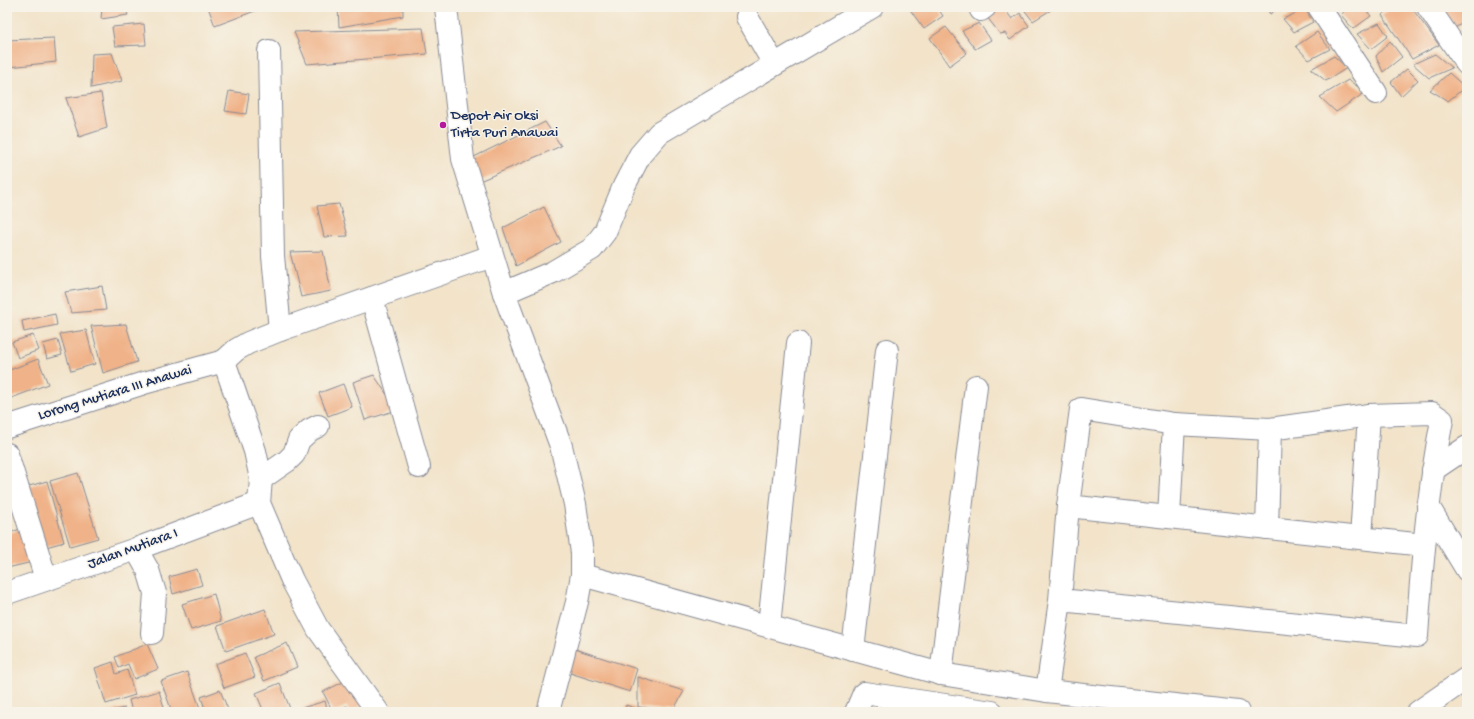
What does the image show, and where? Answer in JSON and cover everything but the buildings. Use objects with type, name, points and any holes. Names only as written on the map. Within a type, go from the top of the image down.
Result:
[{"type":"street","points":[[446,7],[463,159],[504,293],[561,446],[575,504],[582,553],[582,575],[567,646],[548,712]]},
{"type":"street","points":[[1320,7],[1376,93]]},
{"type":"street","points":[[1428,7],[1467,64]]},
{"type":"street","points":[[504,293],[553,272],[592,249],[605,232],[624,186],[640,155],[658,133],[774,64],[859,10]]},
{"type":"street","points":[[747,16],[774,64]]},
{"type":"street","points":[[269,51],[273,256],[280,330]]},
{"type":"street","points":[[378,712],[318,629],[292,580],[259,503],[261,479],[255,451],[224,360],[236,350],[248,343],[280,330],[492,256]]},
{"type":"street","points":[[372,298],[420,467]]},
{"type":"street","points":[[769,626],[798,343]]},
{"type":"street","points":[[853,650],[888,350]]},
{"type":"street","name":"Lorong Mutiara III Anawai","points":[[7,427],[144,383],[224,360]]},
{"type":"street","points":[[941,674],[976,386]]},
{"type":"street","points":[[1047,691],[1060,600],[1068,506],[1081,409],[1174,424],[1270,429],[1369,415],[1432,413],[1442,420],[1428,506],[1417,636],[1060,600]]},
{"type":"street","points":[[1361,538],[1369,415]]},
{"type":"street","points":[[1168,517],[1174,424]]},
{"type":"street","points":[[261,479],[287,461],[294,454],[299,440],[310,430],[318,426]]},
{"type":"street","points":[[1267,528],[1270,429]]},
{"type":"street","points":[[1433,470],[1467,447]]},
{"type":"street","points":[[7,454],[11,487],[46,579]]},
{"type":"street","name":"Jalan Mutiara I","points":[[7,593],[136,550],[259,503]]},
{"type":"street","points":[[1068,506],[1424,545]]},
{"type":"street","points":[[1428,506],[1467,570]]},
{"type":"street","points":[[136,550],[148,570],[155,594],[152,633]]},
{"type":"street","points":[[582,575],[941,674],[1047,691],[1238,712]]},
{"type":"street","points":[[1418,712],[1467,678]]},
{"type":"street","points":[[856,712],[864,693],[992,712]]},
{"type":"place","name":"Depot Air Oksi Tirta Puri Anawai","points":[[443,125]]}]
